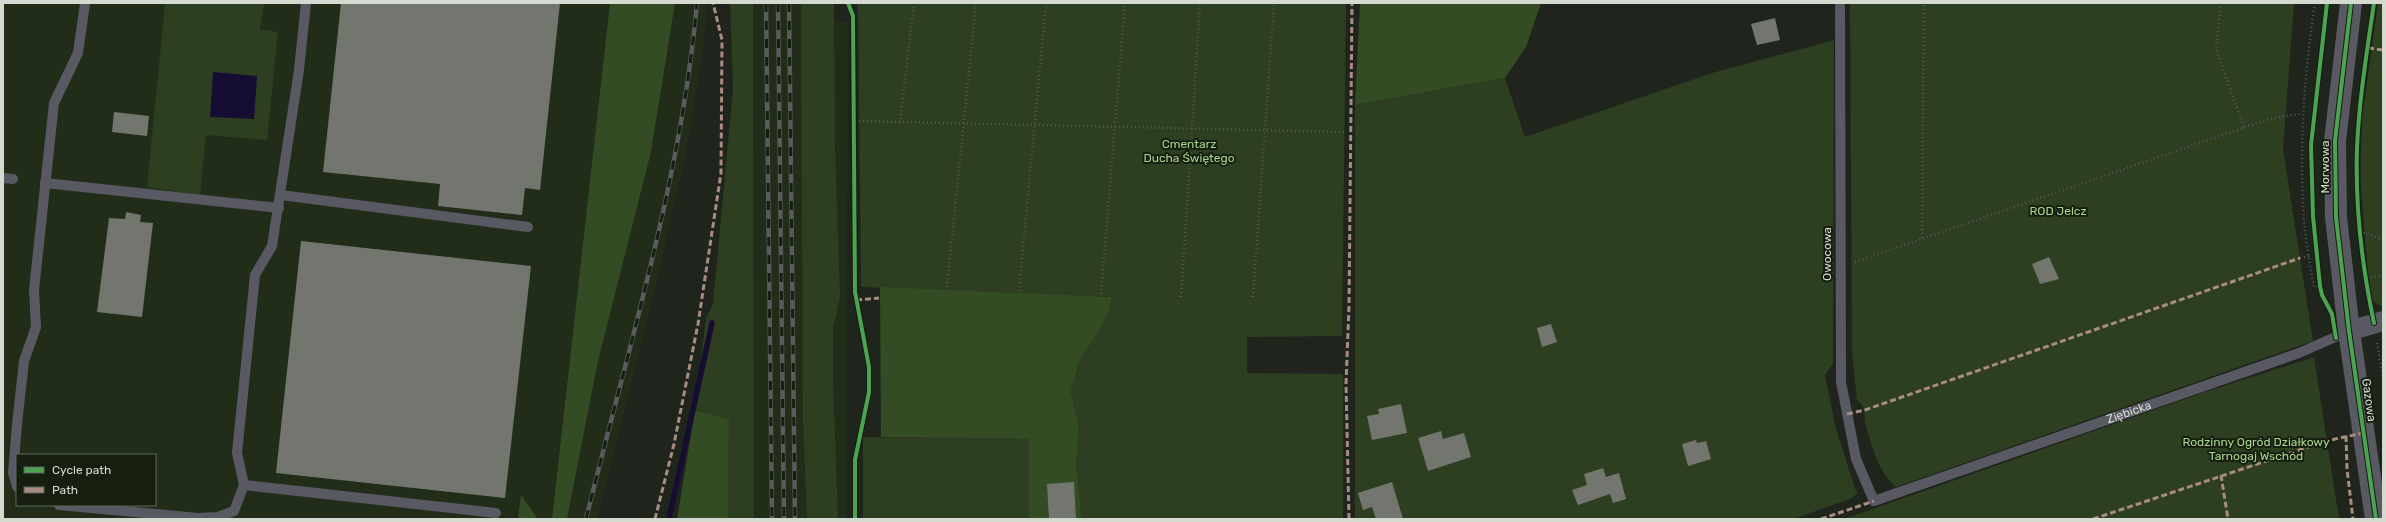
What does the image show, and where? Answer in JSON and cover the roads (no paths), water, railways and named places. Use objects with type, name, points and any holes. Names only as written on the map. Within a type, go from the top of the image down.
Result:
[{"type":"street","name":"Morwowa","points":[[2349,331],[2336,217],[2335,141],[2351,3]]},
{"type":"street","name":"Ziębicka","points":[[2349,331],[2380,330]]},
{"type":"street","name":"Gazowa","points":[[2349,331],[2376,519]]},
{"type":"lane","points":[[16,484],[13,473],[17,424],[24,360],[36,327],[34,290],[54,103],[78,54],[85,3]]},
{"type":"lane","points":[[70,506],[198,518],[218,517],[234,511],[244,485],[236,453],[255,275],[272,246],[300,70],[306,3]]},
{"type":"lane","name":"Owocowa","points":[[1840,3],[1841,382],[1856,459],[1874,501]]},
{"type":"lane","points":[[45,183],[279,208]]},
{"type":"lane","points":[[281,195],[528,227]]},
{"type":"lane","name":"Ziębicka","points":[[1874,501],[2299,353],[2349,331]]},
{"type":"lane","points":[[244,485],[496,513]]},
{"type":"waterway","points":[[669,519],[712,323]]},
{"type":"railway","points":[[586,519],[666,199],[679,134],[697,3]]},
{"type":"railway","points":[[766,3],[772,519]]},
{"type":"railway","points":[[778,3],[784,519]]},
{"type":"railway","points":[[789,3],[795,519]]},
{"type":"park label","name":"Cmentarz Ducha Świętego","points":[[1189,151]]},
{"type":"park label","name":"ROD Jelcz","points":[[2058,211]]},
{"type":"park label","name":"Rodzinny Ogród Działkowy Tarnogaj Wschód","points":[[2256,449]]}]
